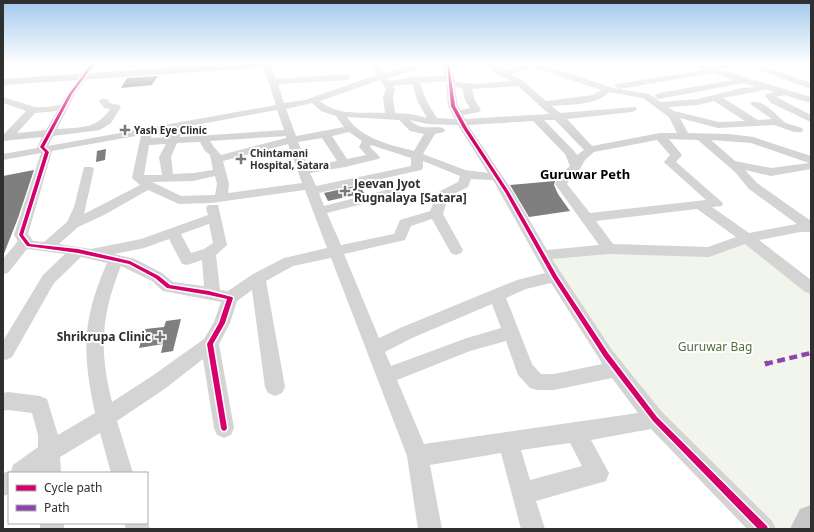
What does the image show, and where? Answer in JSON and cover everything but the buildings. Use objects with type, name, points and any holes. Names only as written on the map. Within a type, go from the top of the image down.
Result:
[{"type":"main road","points":[[805,529],[811,520]]},
{"type":"street","points":[[77,88],[64,107],[42,147],[47,152],[39,180],[26,212],[21,235],[29,245],[83,252],[130,263],[157,277],[169,287],[230,298]]},
{"type":"street","points":[[275,88],[304,171],[418,456],[425,528]]},
{"type":"street","points":[[3,157],[146,137],[180,126],[282,107],[357,88]]},
{"type":"street","points":[[390,88],[388,97],[390,116]]},
{"type":"street","points":[[146,137],[138,178],[156,190],[179,200],[216,198],[311,188],[417,168],[417,155],[423,148],[432,126],[418,88]]},
{"type":"street","points":[[452,88],[453,106],[461,121],[507,192],[554,277],[616,369],[655,419],[764,529]]},
{"type":"street","points":[[526,88],[557,116],[590,150]]},
{"type":"street","points":[[603,88],[648,98],[708,88],[758,124]]},
{"type":"street","points":[[658,105],[698,102],[741,91],[774,88],[785,92],[810,96]]},
{"type":"street","points":[[544,104],[595,98],[600,96],[607,89]]},
{"type":"street","points":[[785,92],[770,96],[774,101],[808,126]]},
{"type":"street","points":[[648,98],[673,115],[684,136]]},
{"type":"street","points":[[3,100],[39,111],[64,107]]},
{"type":"street","points":[[314,100],[324,109],[340,114],[402,116],[406,123],[418,131],[432,126],[461,121],[596,114],[632,109]]},
{"type":"street","points":[[5,138],[96,128],[107,121],[116,107],[107,106],[104,101]]},
{"type":"street","points":[[3,108],[18,104]]},
{"type":"street","points":[[755,104],[774,116],[783,125]]},
{"type":"street","points":[[5,138],[32,110]]},
{"type":"street","points":[[669,113],[699,119],[718,125],[775,122],[783,125],[808,126]]},
{"type":"street","points":[[340,114],[343,120],[352,129],[385,147],[417,155],[466,174],[496,176]]},
{"type":"street","points":[[536,118],[570,153],[576,167]]},
{"type":"street","points":[[168,178],[165,157],[180,126]]},
{"type":"street","points":[[779,149],[808,126]]},
{"type":"street","points":[[146,137],[174,140],[292,136],[325,134],[352,129]]},
{"type":"street","points":[[325,134],[345,164]]},
{"type":"street","points":[[217,159],[292,136]]},
{"type":"street","points":[[586,218],[717,203],[670,162],[676,155],[660,136]]},
{"type":"street","points":[[609,249],[561,184],[565,177],[576,167],[580,158],[590,150],[628,141],[660,136],[730,137],[745,139],[811,160]]},
{"type":"street","points":[[700,136],[731,163],[753,186],[811,228]]},
{"type":"street","points":[[173,233],[186,260],[209,253],[220,245],[214,217],[216,198],[223,184],[215,154],[209,149],[204,139]]},
{"type":"street","points":[[304,171],[374,157],[364,147],[369,139]]},
{"type":"street","points":[[731,163],[750,169],[771,172],[811,166]]},
{"type":"street","points":[[73,224],[80,206],[88,169]]},
{"type":"street","points":[[47,247],[73,224],[99,212],[144,182],[168,178],[194,177],[220,172]]},
{"type":"street","points":[[456,250],[436,214],[442,195],[464,184],[466,174]]},
{"type":"street","points":[[320,211],[398,191]]},
{"type":"street","points":[[701,206],[804,275],[811,288]]},
{"type":"street","points":[[22,472],[49,452],[159,382],[210,344],[222,323],[230,298],[258,278],[289,262],[400,237],[405,222],[436,214]]},
{"type":"street","points":[[6,352],[48,279],[83,252],[144,243],[214,217]]},
{"type":"street","points":[[542,255],[609,249],[709,252],[747,238],[800,228],[811,228]]},
{"type":"street","points":[[3,269],[26,240]]},
{"type":"street","points":[[209,253],[213,294]]},
{"type":"street","points":[[116,260],[104,291],[96,321],[94,356],[106,417],[122,472]]},
{"type":"street","points":[[375,349],[406,333],[523,284],[554,277]]},
{"type":"street","points":[[258,278],[275,387]]},
{"type":"street","points":[[497,295],[525,369],[537,382],[554,382],[616,369]]},
{"type":"street","points":[[386,376],[460,347],[511,332]]},
{"type":"street","points":[[210,344],[224,428]]},
{"type":"street","points":[[3,402],[8,401],[40,405],[48,435],[50,472]]},
{"type":"street","points":[[418,456],[508,441],[614,428],[655,419]]},
{"type":"street","points":[[523,493],[598,473],[575,432]]},
{"type":"street","points":[[508,441],[533,529]]},
{"type":"green space","name":"Guruwar Bag","points":[[745,239],[811,291],[811,520],[805,529],[766,529],[653,424],[544,256],[609,249],[709,252]]},
{"type":"marked path","points":[[765,364],[811,353]]},
{"type":"cycle path","points":[[76,88],[42,147],[47,152],[21,235],[29,245],[78,251],[130,263],[157,277],[169,287],[230,298],[222,323],[210,344],[224,428]]},
{"type":"cycle path","points":[[451,88],[453,106],[465,128],[507,192],[555,277],[606,355],[655,419],[764,529]]},
{"type":"place","name":"Yash Eye Clinic","points":[[125,130]]},
{"type":"place","name":"Chintamani Hospital, Satara","points":[[241,159]]},
{"type":"place","name":"Jeevan Jyot Rugnalaya [Satara]","points":[[345,191]]},
{"type":"place","name":"Shrikrupa Clinic","points":[[160,337]]},
{"type":"district","name":"Guruwar Peth","points":[[585,174]]}]
